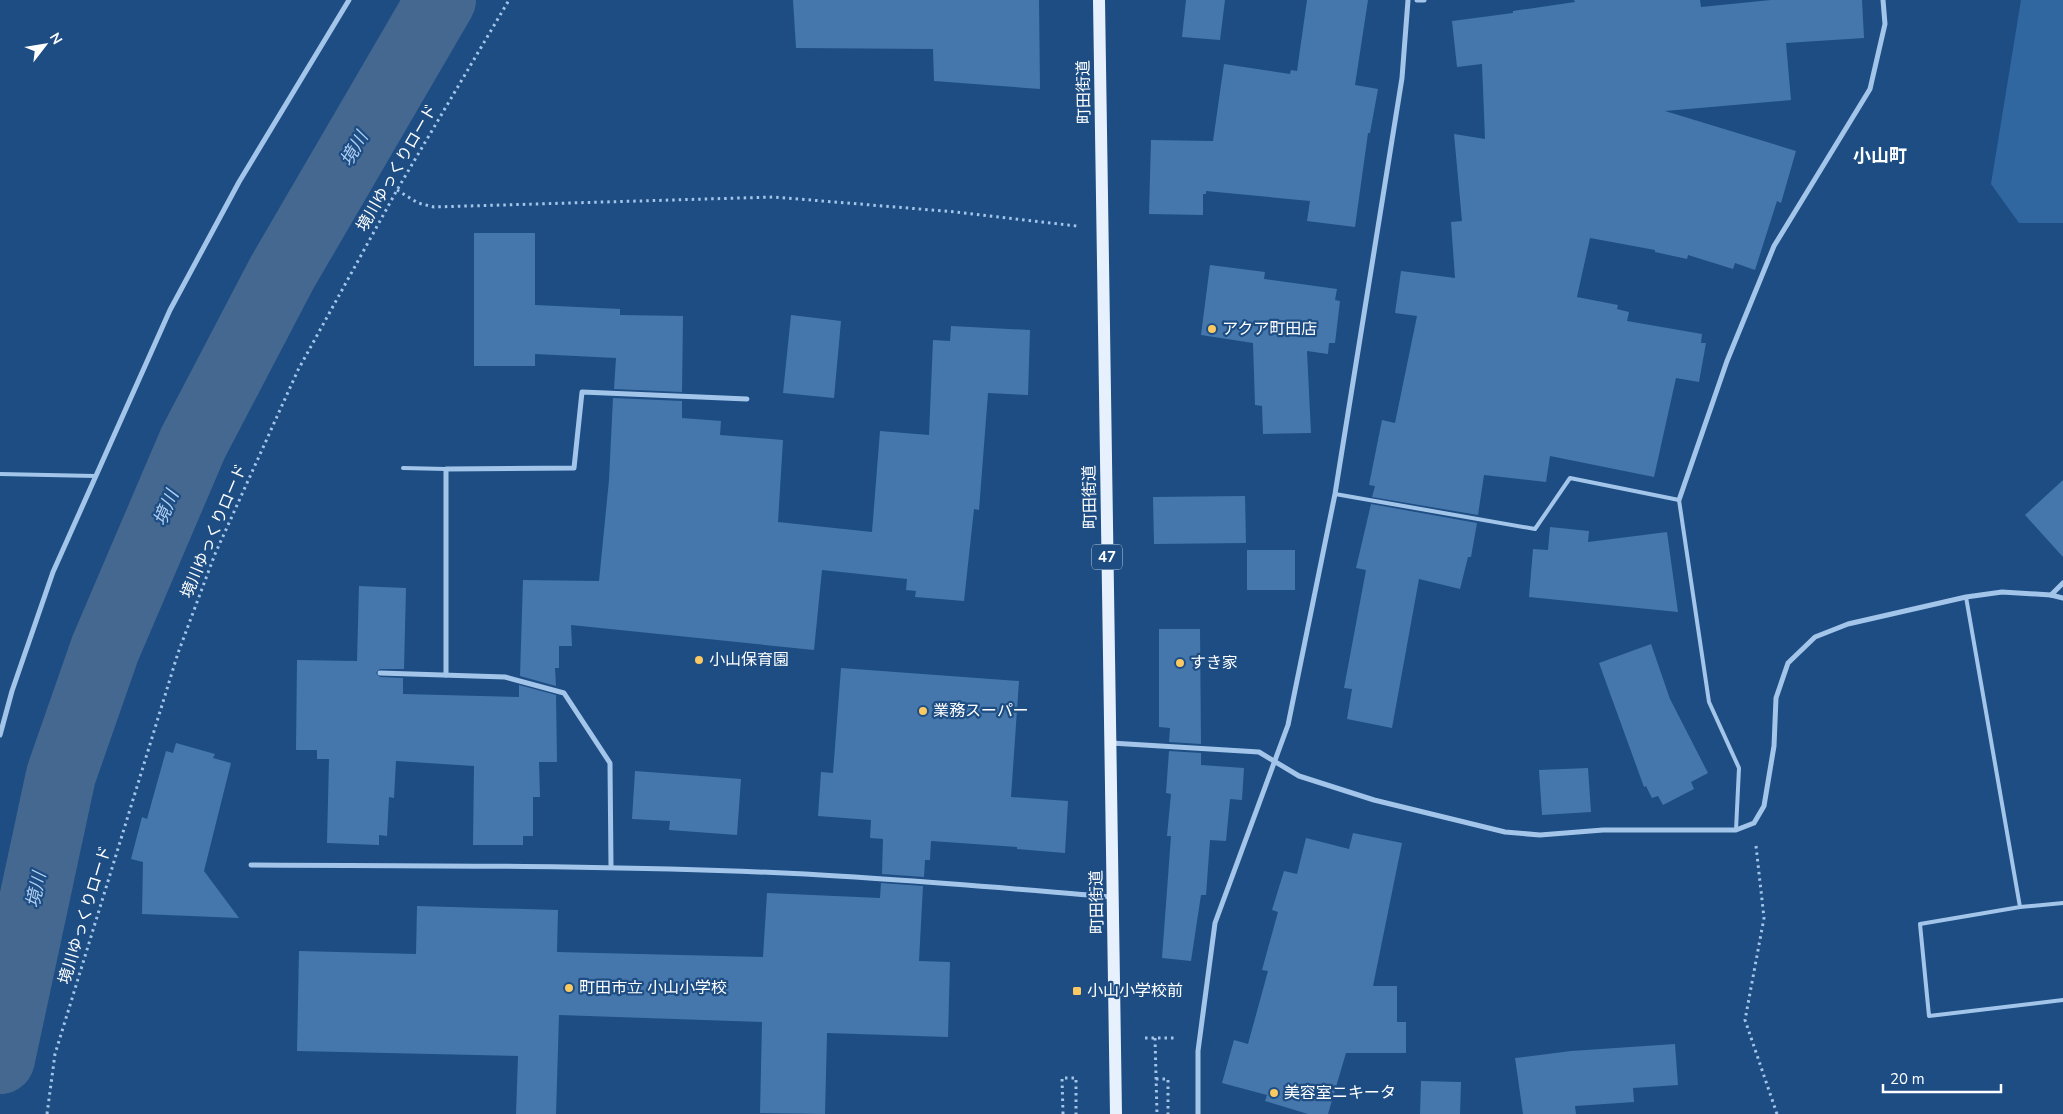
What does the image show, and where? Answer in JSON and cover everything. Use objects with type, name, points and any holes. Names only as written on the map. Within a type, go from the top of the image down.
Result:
[{"type":"main road","name":"町田街道","points":[[1099,0],[1116,1114]]},
{"type":"street","points":[[0,735],[12,691],[53,572],[170,310],[225,207],[349,0]]},
{"type":"street","points":[[1198,1114],[1198,1051],[1215,923],[1288,725],[1335,494],[1402,78],[1408,0]]},
{"type":"street","points":[[1417,0],[1424,0]]},
{"type":"street","points":[[1679,500],[1727,362],[1774,246],[1870,90],[1885,24],[1882,0]]},
{"type":"street","points":[[446,675],[446,469],[574,468],[582,392],[746,399]]},
{"type":"street","points":[[2051,595],[2063,582]]},
{"type":"street","points":[[1110,743],[1259,752],[1299,776],[1374,800],[1505,832],[1540,835],[1603,830],[1736,830],[1754,824],[1764,806],[1774,746],[1776,698],[1788,663],[1815,637],[1848,624],[1966,597],[2002,592],[2051,595],[2063,598]]},
{"type":"street","points":[[380,673],[506,677],[564,693],[610,763],[611,867]]},
{"type":"street","points":[[251,865],[611,867],[805,874],[1113,897]]},
{"type":"lane","points":[[403,468],[446,469]]},
{"type":"lane","points":[[0,474],[95,476]]},
{"type":"lane","points":[[1335,494],[1535,529],[1570,478],[1679,500],[1709,702],[1739,768],[1736,830]]},
{"type":"lane","points":[[1966,597],[2020,907]]},
{"type":"lane","points":[[2063,903],[2020,907],[1920,924],[1929,1016],[2063,1000]]},
{"type":"path","name":"境川ゆっくりロード","points":[[47,1114],[55,1054],[175,662],[215,554],[298,370],[397,190],[509,0]]},
{"type":"path","points":[[397,190],[418,203],[434,207],[774,197],[956,212],[1102,228]]},
{"type":"path","points":[[1754,824],[1764,918],[1745,1020],[1778,1114]]},
{"type":"path","points":[[1145,1038],[1169,1038]]},
{"type":"path","points":[[1155,1038],[1157,1114]]},
{"type":"path","points":[[1063,1114],[1062,1078],[1076,1078],[1076,1114]]},
{"type":"path","points":[[1156,1079],[1168,1079],[1168,1114]]},
{"type":"shaded area","points":[[2021,0],[2063,0],[2063,223],[2019,223],[1991,184]]},
{"type":"building","points":[[793,0],[1039,0],[1040,89],[934,81],[933,49],[796,48]]},
{"type":"building","points":[[1186,0],[1225,0],[1220,40],[1182,37]]},
{"type":"building","points":[[1307,0],[1368,0],[1355,85],[1378,89],[1370,133],[1368,133],[1355,227],[1307,221],[1310,201],[1206,191],[1206,194],[1203,194],[1203,215],[1149,214],[1151,140],[1213,141],[1224,64],[1290,74],[1291,70],[1297,71]]},
{"type":"building","points":[[1574,0],[1700,0],[1701,7],[1771,0],[1862,0],[1864,38],[1786,43],[1791,100],[1665,111],[1796,151],[1781,203],[1777,201],[1755,270],[1735,263],[1733,269],[1688,255],[1687,259],[1655,252],[1655,250],[1590,238],[1577,297],[1618,305],[1617,309],[1629,312],[1627,321],[1702,334],[1701,343],[1706,343],[1699,382],[1676,378],[1654,477],[1550,456],[1546,482],[1484,475],[1478,515],[1372,497],[1375,486],[1369,485],[1382,420],[1395,423],[1417,316],[1395,313],[1401,271],[1455,278],[1451,222],[1462,221],[1454,134],[1485,139],[1482,64],[1457,67],[1452,21],[1513,13],[1513,11],[1575,2]]},
{"type":"building","points":[[474,233],[535,233],[535,305],[620,309],[620,315],[683,316],[682,392],[614,389],[616,358],[535,354],[535,366],[474,366]]},
{"type":"building","points":[[1210,265],[1265,272],[1264,279],[1337,289],[1335,300],[1340,301],[1335,343],[1329,343],[1328,354],[1307,351],[1311,433],[1263,434],[1262,406],[1255,405],[1253,343],[1201,335]]},
{"type":"building","points":[[791,315],[841,321],[834,398],[783,393]]},
{"type":"building","points":[[951,326],[1030,330],[1028,395],[988,393],[979,510],[974,509],[964,601],[915,597],[916,591],[906,590],[907,579],[822,570],[814,650],[571,625],[572,646],[559,646],[559,668],[555,668],[556,686],[520,676],[523,580],[599,581],[609,480],[613,398],[682,401],[682,418],[721,421],[720,435],[783,440],[778,522],[872,532],[880,431],[929,435],[933,340],[950,341]]},
{"type":"building","points":[[2063,480],[2063,557],[2025,515]]},
{"type":"building","points":[[1245,496],[1246,543],[1154,544],[1153,497]]},
{"type":"building","points":[[1371,504],[1477,523],[1471,557],[1468,557],[1460,589],[1419,579],[1392,728],[1347,719],[1352,689],[1344,688],[1366,570],[1356,568]]},
{"type":"building","points":[[1550,527],[1589,531],[1588,542],[1667,532],[1678,612],[1529,597],[1533,549],[1548,550]]},
{"type":"building","points":[[1247,550],[1295,550],[1295,590],[1247,590]]},
{"type":"building","points":[[359,586],[406,588],[404,669],[380,669],[376,673],[380,677],[403,678],[403,694],[519,697],[519,685],[556,695],[557,762],[539,762],[540,797],[533,797],[533,836],[523,836],[523,845],[473,845],[474,766],[396,761],[394,798],[389,797],[387,836],[379,835],[379,845],[327,843],[329,759],[317,759],[317,750],[296,750],[297,660],[357,661]]},
{"type":"building","points":[[1159,629],[1200,629],[1201,744],[1169,742],[1170,728],[1159,727]]},
{"type":"building","points":[[1651,644],[1670,699],[1708,773],[1691,782],[1694,789],[1663,805],[1658,796],[1652,798],[1646,786],[1644,787],[1599,663]]},
{"type":"building","points":[[841,668],[1019,681],[1011,797],[1068,801],[1065,853],[1017,849],[1017,847],[931,841],[930,860],[925,860],[924,877],[882,874],[883,839],[870,838],[871,820],[818,816],[821,772],[833,773]]},
{"type":"building","points":[[176,743],[215,754],[213,758],[231,763],[204,871],[239,918],[142,914],[143,862],[131,859],[142,817],[147,819],[166,751],[173,753]]},
{"type":"building","points":[[1169,751],[1201,753],[1201,765],[1244,768],[1242,800],[1230,799],[1226,841],[1210,840],[1206,895],[1201,895],[1191,961],[1162,958],[1171,836],[1167,836],[1171,794],[1166,793]]},
{"type":"building","points":[[1588,768],[1591,812],[1542,815],[1539,770]]},
{"type":"building","points":[[635,771],[741,779],[737,835],[669,830],[670,821],[632,819]]},
{"type":"building","points":[[1353,833],[1402,843],[1373,986],[1397,986],[1397,1022],[1406,1022],[1406,1053],[1346,1053],[1328,1114],[1308,1114],[1265,1101],[1267,1095],[1222,1083],[1234,1040],[1248,1044],[1268,971],[1262,970],[1278,912],[1272,910],[1284,871],[1297,874],[1306,838],[1349,849]]},
{"type":"building","points":[[881,883],[923,886],[919,961],[950,962],[948,1037],[827,1033],[825,1114],[760,1113],[762,1022],[559,1015],[556,1114],[516,1114],[518,1056],[297,1051],[299,951],[416,954],[417,906],[558,910],[557,952],[763,957],[767,893],[880,898]]},
{"type":"building","points":[[1675,1044],[1678,1085],[1633,1088],[1634,1102],[1575,1106],[1576,1114],[1523,1114],[1515,1058],[1571,1051]]},
{"type":"building","points":[[1421,1081],[1461,1082],[1460,1114],[1420,1114]]},
{"type":"waterway","name":"境川","points":[[0,1059],[61,775],[105,649],[193,443],[282,273],[441,0]]},
{"type":"place","name":"アクア町田店","points":[[1212,329]]},
{"type":"place","name":"小山保育園","points":[[699,660]]},
{"type":"place","name":"すき家","points":[[1180,663]]},
{"type":"place","name":"業務スーパー","points":[[923,711]]},
{"type":"place","name":"町田市立 小山小学校","points":[[569,988]]},
{"type":"place","name":"小山小学校前","points":[[1077,991]]},
{"type":"place","name":"美容室ニキータ","points":[[1274,1093]]},
{"type":"district","name":"小山町","points":[[1880,156]]}]
